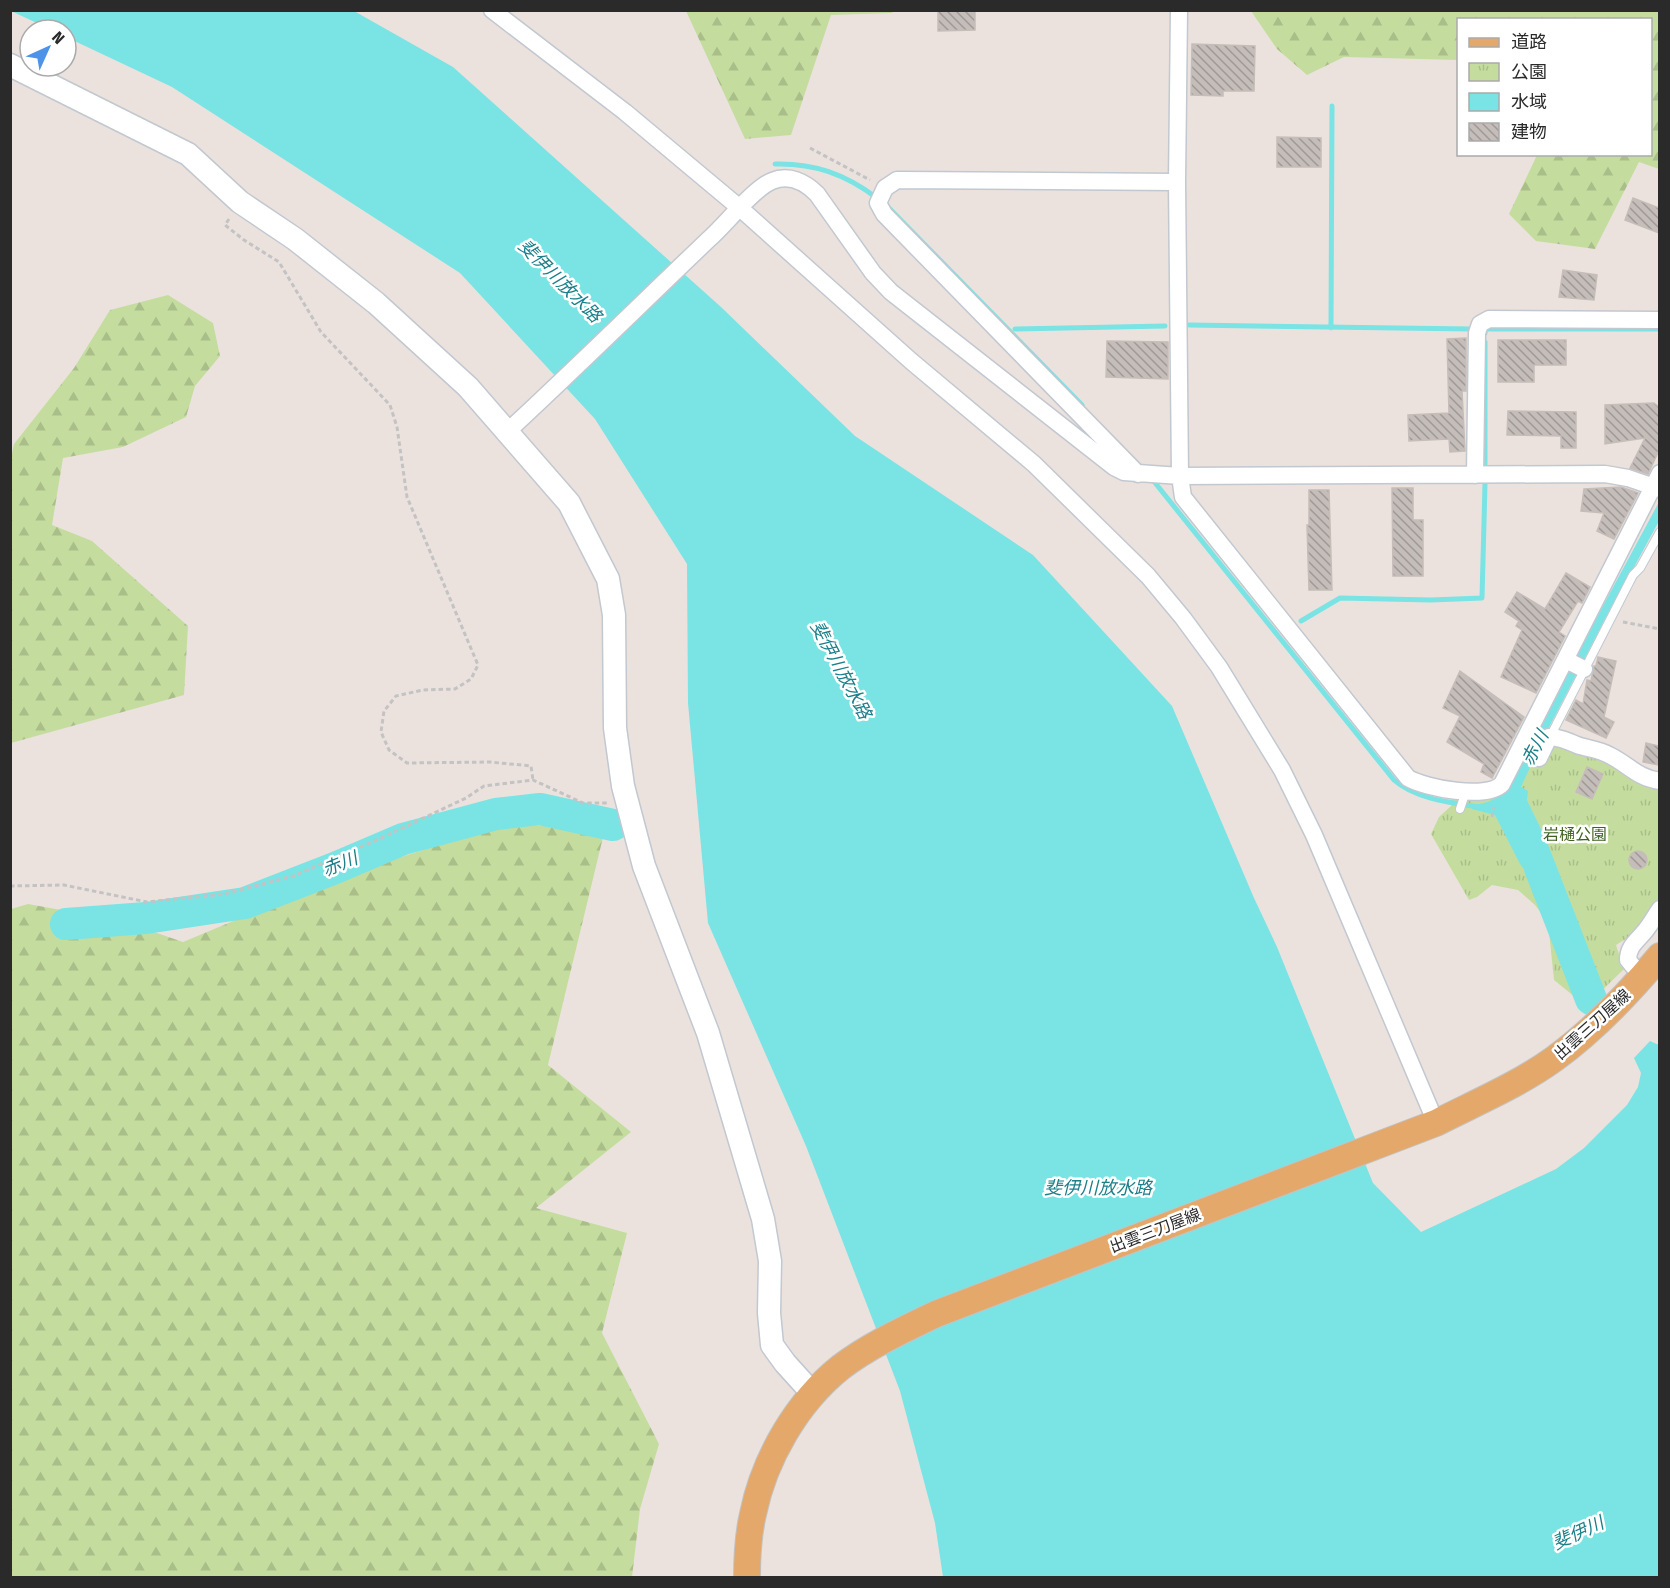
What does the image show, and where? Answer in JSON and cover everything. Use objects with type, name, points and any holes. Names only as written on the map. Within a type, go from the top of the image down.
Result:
[{"type":"main road","name":"出雲三刀屋線","points":[[747,1578],[747,1551],[753,1513],[764,1476],[794,1418],[813,1394],[840,1368],[874,1344],[936,1314],[1436,1123],[1515,1082],[1553,1059],[1582,1036],[1642,977],[1659,956]]},
{"type":"street","points":[[492,10],[625,112],[741,208],[911,361],[1034,464],[1148,576],[1219,667],[1282,770],[1314,835],[1436,1123]]},
{"type":"street","points":[[508,431],[724,226],[763,186],[774,180],[786,178],[808,185],[817,194],[873,273],[891,292],[1114,467],[1124,472],[1180,476],[1605,474],[1657,483],[1575,665],[1527,753],[1498,788],[1463,801],[1407,778],[1188,505],[1181,489],[1180,476],[1177,182],[1179,10]]},
{"type":"street","points":[[10,65],[188,154],[240,202],[295,239],[376,303],[468,387],[569,503],[608,579],[614,615],[615,728],[622,786],[644,866],[708,1033],[763,1219],[770,1261],[769,1313],[772,1344],[785,1363],[813,1394]]},
{"type":"street","points":[[1145,475],[884,214],[881,195],[897,180],[1177,182]]},
{"type":"street","points":[[1476,475],[1477,333],[1480,324],[1489,319],[1659,320]]},
{"type":"street","points":[[1527,753],[1539,758],[1549,738],[1560,738],[1585,748],[1601,751],[1621,761],[1637,774],[1659,781]]},
{"type":"street","points":[[1642,977],[1628,960],[1628,953],[1630,947],[1647,929],[1659,909]]},
{"type":"lane","points":[[1549,738],[1575,665],[1609,619],[1659,532]]},
{"type":"path","points":[[810,148],[881,195]]},
{"type":"path","points":[[240,202],[225,225],[279,262],[321,332],[390,405],[397,427],[406,497],[478,665],[471,679],[456,689],[423,690],[396,696],[384,711],[381,732],[389,750],[407,763],[490,762],[531,766],[532,780]]},
{"type":"path","points":[[1609,619],[1659,629]]},
{"type":"path","points":[[10,886],[64,885],[147,902],[224,894],[293,876],[379,839],[466,798],[484,786],[532,780],[583,803],[627,802]]},
{"type":"green space","points":[[686,11],[893,11],[892,13],[831,15],[791,135],[745,139]]},
{"type":"green space","points":[[1251,11],[1659,11],[1659,169],[1639,162],[1595,249],[1536,241],[1509,214],[1537,156],[1652,156],[1652,18],[1457,18],[1457,60],[1344,57],[1307,75],[1277,49]]},
{"type":"green space","points":[[168,295],[213,323],[220,356],[195,386],[186,417],[123,447],[63,458],[52,525],[92,541],[188,626],[184,695],[11,743],[10,462],[14,444],[74,368],[110,310]]},
{"type":"green space","name":"岩樋公園","points":[[1556,742],[1598,756],[1634,780],[1659,791],[1659,901],[1632,935],[1616,945],[1624,969],[1586,1006],[1554,980],[1548,922],[1535,905],[1518,890],[1492,885],[1477,897],[1469,900],[1431,834],[1439,817],[1451,806],[1453,798],[1474,801],[1491,798]]},
{"type":"green space","points":[[507,824],[605,829],[548,1065],[631,1132],[536,1208],[627,1233],[602,1333],[659,1444],[640,1509],[632,1577],[11,1577],[11,909],[28,904],[122,921],[183,942],[343,875]]},
{"type":"water","name":"斐伊川放水路","points":[[11,11],[354,11],[453,67],[721,307],[855,436],[1033,555],[1172,706],[1277,947],[1373,1183],[1421,1232],[1556,1169],[1584,1148],[1627,1105],[1638,1087],[1641,1073],[1634,1058],[1650,1041],[1659,1045],[1659,1577],[943,1577],[935,1523],[900,1391],[806,1146],[708,923],[688,703],[687,564],[595,419],[460,273],[172,87],[78,43],[78,18],[26,18]]},
{"type":"water","points":[[1659,502],[1659,521],[1630,571],[1543,739],[1521,787],[1528,791],[1527,800],[1552,853],[1560,882],[1558,908],[1554,910],[1520,864],[1495,815],[1472,809],[1473,804],[1489,802],[1502,793]]},
{"type":"building","points":[[938,10],[975,10],[975,30],[938,31]]},
{"type":"building","points":[[1192,44],[1255,46],[1254,91],[1223,91],[1223,96],[1191,95]]},
{"type":"building","points":[[1277,137],[1321,138],[1321,167],[1277,167]]},
{"type":"building","points":[[1633,198],[1659,208],[1659,233],[1625,220]]},
{"type":"building","points":[[1563,270],[1597,275],[1594,300],[1559,297]]},
{"type":"building","points":[[1466,338],[1466,391],[1462,391],[1465,451],[1450,452],[1449,439],[1409,441],[1408,415],[1449,413],[1447,339]]},
{"type":"building","points":[[1498,340],[1566,340],[1566,365],[1534,365],[1534,382],[1498,382]]},
{"type":"building","points":[[1107,341],[1168,342],[1168,379],[1106,377]]},
{"type":"building","points":[[1654,403],[1659,407],[1659,450],[1648,474],[1630,468],[1645,438],[1605,444],[1605,405]]},
{"type":"building","points":[[1508,411],[1576,412],[1576,448],[1561,448],[1561,436],[1507,435]]},
{"type":"building","points":[[1621,487],[1638,493],[1614,539],[1597,531],[1604,513],[1581,511],[1584,489]]},
{"type":"building","points":[[1392,488],[1413,488],[1413,520],[1423,520],[1423,576],[1393,576]]},
{"type":"building","points":[[1309,490],[1329,490],[1332,590],[1309,590],[1307,525],[1309,525]]},
{"type":"building","points":[[1566,573],[1590,587],[1582,603],[1578,601],[1559,632],[1565,636],[1536,693],[1501,677],[1522,630],[1516,626],[1519,621],[1505,612],[1517,592],[1545,609]]},
{"type":"building","points":[[1598,657],[1616,661],[1604,717],[1614,722],[1606,738],[1566,720],[1576,700],[1583,704],[1587,680],[1591,681]]},
{"type":"building","points":[[1460,671],[1524,717],[1492,778],[1481,772],[1484,764],[1447,742],[1460,716],[1443,708]]},
{"type":"building","points":[[1646,743],[1659,746],[1659,765],[1643,762]]},
{"type":"building","points":[[1587,767],[1603,774],[1592,799],[1576,792]]},
{"type":"building","points":[[1638,851],[1644,854],[1647,860],[1644,866],[1638,869],[1632,866],[1629,860],[1632,854]]},
{"type":"waterway","points":[[1331,328],[1332,106]]},
{"type":"waterway","points":[[775,164],[803,166],[829,172],[853,182],[877,198]]},
{"type":"waterway","points":[[887,206],[1082,405]]},
{"type":"waterway","points":[[1189,325],[1471,329]]},
{"type":"waterway","points":[[1015,329],[1165,326]]},
{"type":"waterway","points":[[1485,333],[1485,329],[1660,329]]},
{"type":"waterway","points":[[1485,342],[1485,464]]},
{"type":"waterway","points":[[1152,479],[1394,780],[1412,792],[1423,796],[1479,807]]},
{"type":"waterway","points":[[1301,621],[1340,598],[1431,600],[1482,598],[1485,484]]},
{"type":"waterway","name":"赤川","points":[[66,924],[146,918],[245,903],[403,839],[496,814],[540,809],[613,825]]},
{"type":"waterway","name":"赤川","points":[[1540,868],[1591,999]]},
{"type":"water label","name":"斐伊川","points":[[1578,1533]]}]
